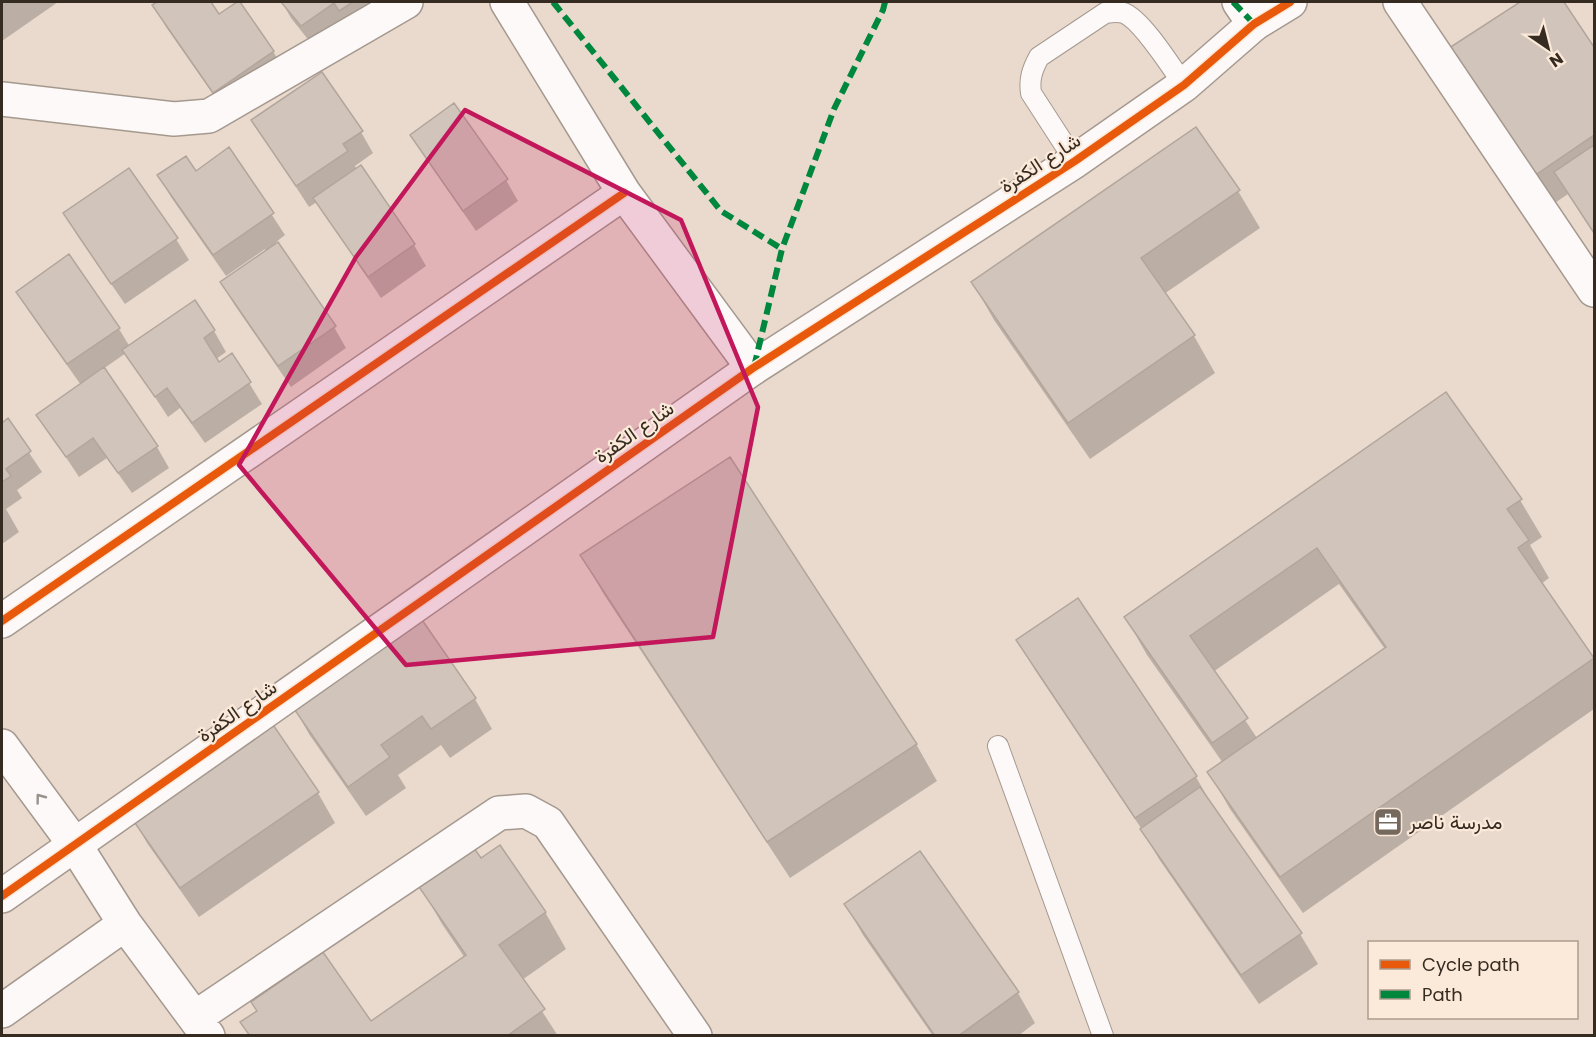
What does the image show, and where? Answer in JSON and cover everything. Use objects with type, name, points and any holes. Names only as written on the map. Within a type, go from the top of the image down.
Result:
[{"type":"street","points":[[2,99],[174,119],[209,116],[406,2]]},
{"type":"street","points":[[507,2],[624,193],[753,368]]},
{"type":"street","name":"شارع الكفرة","points":[[2,896],[753,368],[1074,160],[1184,85],[1246,13],[1290,2]]},
{"type":"street","points":[[1400,2],[1594,290]]},
{"type":"street","points":[[2,621],[624,193]]},
{"type":"street","points":[[2,746],[75,845],[124,924],[202,1026],[499,813],[526,810],[548,823],[695,1035]]},
{"type":"street","points":[[2,1011],[124,924]]},
{"type":"lane","points":[[1074,160],[1031,93],[1029,80],[1039,57],[1105,13],[1116,11],[1125,14],[1139,25],[1184,85]]},
{"type":"lane","points":[[998,746],[1103,1035]]},
{"type":"highlighted area","points":[[465,110],[681,220],[758,407],[713,637],[406,665],[239,465],[356,257]]},
{"type":"building","points":[[157,2],[211,2],[219,14],[240,2],[274,51],[213,93],[152,5]]},
{"type":"building","points":[[281,2],[353,2],[339,11],[334,3],[301,26]]},
{"type":"building","points":[[1520,2],[1564,2],[1594,47],[1594,135],[1531,178],[1446,50]]},
{"type":"building","points":[[322,72],[363,131],[343,144],[348,151],[296,186],[251,120]]},
{"type":"building","points":[[454,103],[508,179],[463,211],[410,135]]},
{"type":"building","points":[[1196,127],[1240,190],[1141,258],[1195,335],[1068,423],[971,282]]},
{"type":"building","points":[[1594,145],[1594,233],[1554,172]]},
{"type":"building","points":[[229,147],[274,213],[213,255],[157,175],[186,156],[196,171]]},
{"type":"building","points":[[361,165],[415,244],[368,277],[313,198]]},
{"type":"building","points":[[129,168],[178,238],[111,284],[63,213]]},
{"type":"building","points":[[278,242],[336,326],[278,366],[220,282]]},
{"type":"building","points":[[69,254],[120,328],[67,364],[16,292]]},
{"type":"building","points":[[195,300],[215,330],[204,338],[219,362],[232,353],[251,382],[192,423],[167,388],[155,397],[122,350]]},
{"type":"building","points":[[104,367],[158,446],[118,473],[93,438],[66,457],[36,415]]},
{"type":"building","points":[[1446,392],[1522,499],[1507,509],[1529,540],[1518,548],[1594,658],[1280,877],[1207,772],[1386,647],[1317,548],[1190,636],[1248,718],[1212,743],[1124,617]]},
{"type":"building","points":[[8,418],[31,451],[6,469],[11,476],[2,482],[2,423]]},
{"type":"building","points":[[730,457],[917,744],[767,842],[580,555]]},
{"type":"building","points":[[1078,598],[1197,776],[1135,818],[1016,640]]},
{"type":"building","points":[[418,614],[476,698],[431,729],[422,716],[381,745],[390,757],[348,787],[290,703]]},
{"type":"building","points":[[267,716],[319,792],[180,888],[128,813]]},
{"type":"building","points":[[1200,787],[1302,933],[1241,975],[1140,829]]},
{"type":"building","points":[[500,845],[546,912],[499,945],[545,1009],[507,1036],[250,1036],[240,1022],[257,1011],[251,1002],[323,952],[371,1021],[466,955],[419,887],[474,848],[481,858]]},
{"type":"building","points":[[920,851],[1019,992],[958,1036],[935,1036],[844,904]]},
{"type":"marked path","points":[[553,2],[721,211],[782,249]]},
{"type":"marked path","points":[[754,367],[782,249],[834,109],[885,2]]},
{"type":"marked path","points":[[1233,2],[1254,24]]},
{"type":"cycle path","points":[[2,896],[753,368],[1075,161],[1184,85],[1254,24],[1290,2]]},
{"type":"cycle path","points":[[2,621],[624,193]]},
{"type":"place","name":"مدرسة ناصر","points":[[1388,822]]}]
